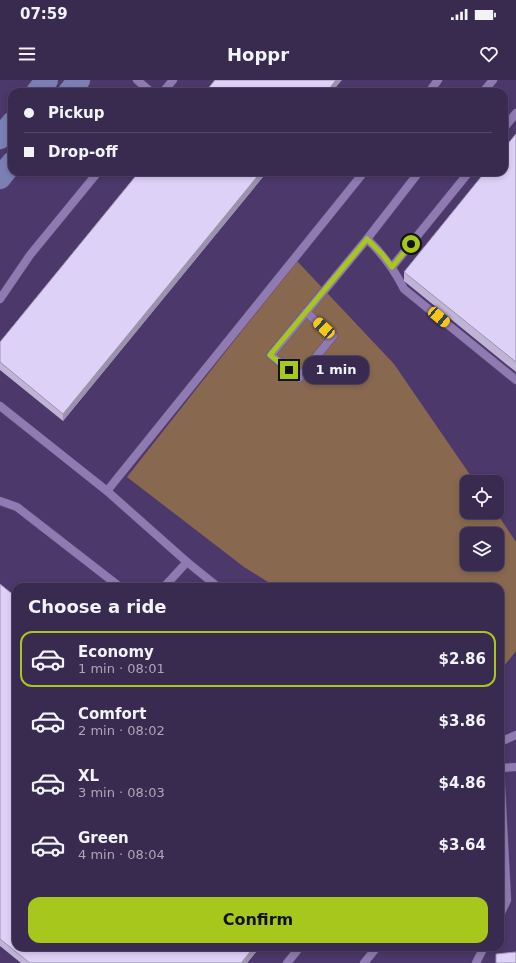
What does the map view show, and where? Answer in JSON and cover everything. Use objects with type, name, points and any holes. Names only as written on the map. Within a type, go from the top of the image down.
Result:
[{"type":"main road","points":[[40,88],[47,80]]},
{"type":"main road","points":[[72,88],[79,80]]},
{"type":"main road","points":[[0,138],[8,128]]},
{"type":"main road","points":[[0,178],[8,168]]},
{"type":"lane","points":[[137,80],[146,88]]},
{"type":"lane","points":[[166,88],[173,80]]},
{"type":"lane","points":[[508,123],[516,113]]},
{"type":"lane","points":[[0,300],[30,255],[95,176]]},
{"type":"lane","points":[[107,491],[361,176]]},
{"type":"lane","points":[[306,312],[333,336],[298,378],[270,355],[367,239],[416,176]]},
{"type":"lane","points":[[392,267],[466,176]]},
{"type":"lane","points":[[367,239],[392,267],[404,289],[516,380]]},
{"type":"lane","points":[[0,406],[107,491],[187,562],[213,583]]},
{"type":"lane","points":[[0,501],[17,507],[115,583]]},
{"type":"lane","points":[[168,583],[187,562]]},
{"type":"lane","points":[[504,740],[516,735]]},
{"type":"lane","points":[[504,767],[516,767]]},
{"type":"lane","points":[[504,824],[508,900],[504,908]]},
{"type":"lane","points":[[287,963],[297,951]]},
{"type":"lane","points":[[364,963],[374,951]]},
{"type":"lane","points":[[476,963],[482,951]]},
{"type":"shaded area","points":[[297,261],[394,364],[470,475],[460,475],[460,519],[501,519],[516,542],[516,651],[504,666],[504,583],[270,583],[244,567],[127,477]]},
{"type":"building","points":[[215,80],[336,80],[330,88],[208,88]]},
{"type":"building","points":[[516,134],[516,362],[404,272],[482,176],[508,176],[508,143]]},
{"type":"building","points":[[136,176],[258,176],[63,414],[0,362],[0,342]]},
{"type":"building","points":[[0,584],[12,594],[12,949],[0,939]]},
{"type":"building","points":[[15,951],[251,951],[241,963],[30,963]]},
{"type":"building","points":[[516,952],[516,963],[496,963],[496,954]]},
{"type":"route","points":[[289,370],[270,355],[367,239],[392,267],[411,244]]}]
